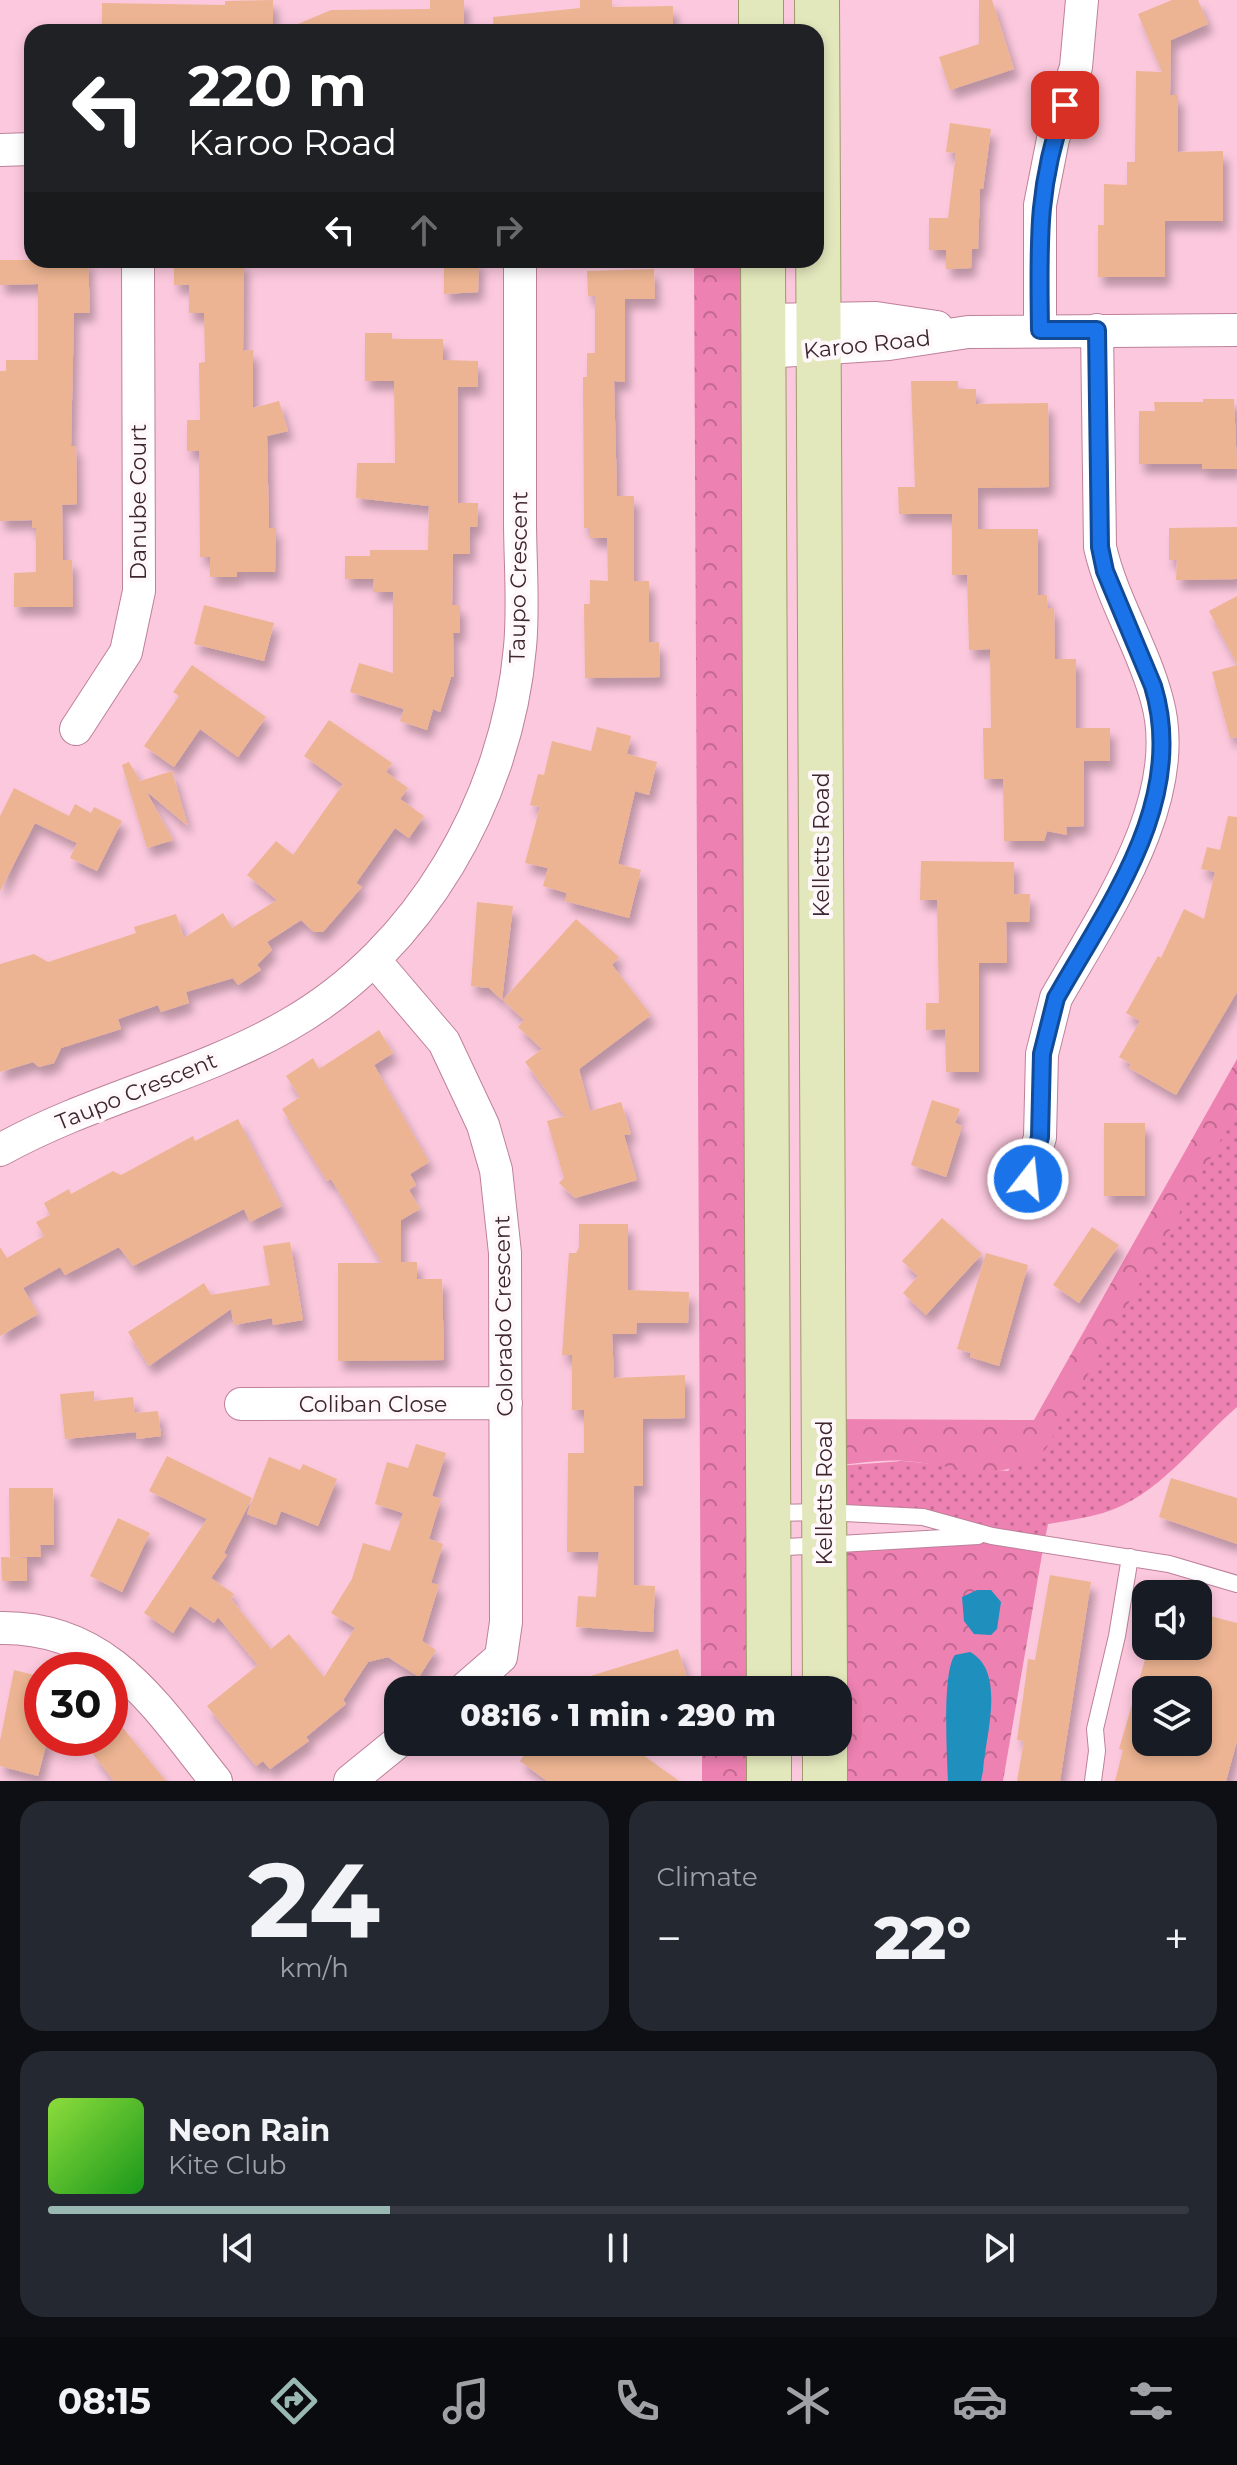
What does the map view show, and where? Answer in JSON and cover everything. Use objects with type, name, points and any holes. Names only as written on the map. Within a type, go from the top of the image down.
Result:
[{"type":"main road","points":[[761,0],[761,24]]},
{"type":"main road","name":"Kelletts Road","points":[[817,0],[817,24]]},
{"type":"main road","points":[[763,268],[769,1676]]},
{"type":"main road","name":"Kelletts Road","points":[[818,268],[825,1676]]},
{"type":"main road","points":[[769,1756],[769,1781]]},
{"type":"main road","points":[[825,1756],[825,1781]]},
{"type":"street","points":[[1040,330],[1040,205],[1053,139],[1076,67],[1082,0]]},
{"type":"street","points":[[0,150],[24,149]]},
{"type":"street","name":"Danube Court","points":[[76,729],[126,652],[139,591],[138,268]]},
{"type":"street","name":"Taupo Crescent","points":[[0,1150],[92,1106],[254,1044],[292,1023],[375,961],[416,913],[461,844],[499,749],[520,647],[520,268]]},
{"type":"street","name":"Karoo Road","points":[[765,336],[819,336],[876,318],[968,332],[1237,330]]},
{"type":"street","points":[[1028,1179],[1040,1137],[1041,1076],[1047,1026],[1056,998],[1146,835],[1157,793],[1161,749],[1159,705],[1147,667],[1105,571],[1100,547],[1097,330]]},
{"type":"street","name":"Colorado Crescent","points":[[375,961],[444,1042],[483,1125],[503,1215],[506,1622],[510,1662],[486,1676]]},
{"type":"street","name":"Coliban Close","points":[[241,1404],[506,1403]]},
{"type":"street","points":[[0,1628],[35,1628],[62,1634],[114,1663],[142,1689],[216,1781]]},
{"type":"street","points":[[350,1781],[384,1753]]},
{"type":"lane","points":[[768,1531],[923,1517],[992,1536]]},
{"type":"lane","points":[[768,1531],[824,1528],[992,1536],[1130,1557],[1198,1571],[1237,1584]]},
{"type":"lane","points":[[1093,1781],[1097,1751],[1095,1729],[1117,1636],[1130,1557]]},
{"type":"green space","points":[[694,268],[763,268],[769,1676],[701,1676]]},
{"type":"green space","points":[[1237,1059],[1237,1111],[1046,1449],[1030,1461],[997,1471],[895,1461],[824,1467],[824,1419],[1034,1420]]},
{"type":"green space","points":[[1237,1111],[1237,1407],[1175,1468],[1123,1505],[1096,1515],[1048,1524],[1044,1543],[923,1517],[824,1512],[824,1467],[903,1461],[1008,1471]]},
{"type":"green space","points":[[923,1540],[1044,1543],[1003,1781],[825,1781],[833,1756],[852,1756],[852,1676],[837,1676],[824,1545]]},
{"type":"green space","points":[[702,1756],[769,1756],[769,1781],[702,1781]]},
{"type":"water","points":[[977,1590],[991,1590],[1001,1602],[997,1629],[991,1635],[974,1634],[964,1621],[962,1597]]},
{"type":"water","points":[[970,1652],[981,1661],[991,1689],[990,1724],[983,1771],[981,1781],[948,1781],[948,1678],[955,1655]]},
{"type":"building","points":[[273,0],[273,24],[102,24],[102,3],[225,5],[225,1]]},
{"type":"building","points":[[430,0],[464,0],[464,24],[298,24],[331,10],[430,9]]},
{"type":"building","points":[[580,0],[612,0],[612,7],[673,6],[673,24],[493,24],[493,17],[580,8]]},
{"type":"building","points":[[979,0],[992,0],[1014,69],[950,90],[939,57],[979,44]]},
{"type":"building","points":[[1172,0],[1198,0],[1208,24],[1171,40],[1170,95],[1178,95],[1178,152],[1223,151],[1223,221],[1165,221],[1165,277],[1098,277],[1098,225],[1104,225],[1104,184],[1127,185],[1127,162],[1135,162],[1136,71],[1162,72],[1138,14]]},
{"type":"building","points":[[950,123],[991,129],[983,189],[980,189],[978,249],[972,249],[971,268],[946,269],[946,250],[929,250],[929,218],[948,218],[956,153],[946,152]]},
{"type":"building","points":[[0,260],[24,260],[24,268],[88,268],[90,313],[74,313],[71,446],[76,446],[77,504],[62,505],[63,560],[72,560],[73,607],[14,607],[14,573],[36,572],[36,528],[32,528],[32,520],[0,521],[0,371],[6,371],[6,360],[38,360],[38,284],[0,285]]},
{"type":"building","points":[[174,268],[244,268],[243,351],[253,350],[253,408],[279,401],[288,431],[267,436],[269,528],[276,528],[275,572],[237,572],[237,577],[210,577],[210,557],[200,557],[199,451],[187,451],[187,420],[200,420],[199,363],[205,362],[204,313],[189,313],[189,285],[174,285]]},
{"type":"building","points":[[444,268],[479,268],[478,292],[444,294]]},
{"type":"building","points":[[654,269],[655,299],[625,299],[625,382],[614,381],[617,496],[634,496],[634,581],[649,581],[649,643],[659,642],[660,677],[585,678],[584,604],[590,604],[590,580],[608,581],[607,538],[590,538],[590,528],[584,528],[583,377],[587,377],[587,353],[595,353],[595,296],[588,296],[587,271]]},
{"type":"building","points":[[365,333],[392,333],[392,339],[443,339],[443,360],[478,361],[478,387],[458,387],[458,503],[478,503],[477,527],[470,527],[470,554],[453,554],[452,605],[460,605],[460,633],[453,633],[454,677],[451,677],[440,712],[433,709],[427,730],[400,721],[404,709],[350,692],[359,663],[393,673],[393,592],[373,592],[374,579],[345,579],[345,556],[370,556],[370,550],[428,550],[429,506],[356,498],[357,463],[395,463],[394,381],[365,381]]},
{"type":"building","points":[[911,381],[958,381],[958,389],[976,389],[976,404],[1048,403],[1049,487],[978,488],[978,529],[1038,529],[1038,595],[1047,595],[1048,609],[1054,608],[1055,659],[1076,659],[1076,728],[1110,728],[1110,761],[1084,761],[1084,826],[1066,827],[1067,835],[1047,831],[1044,841],[1004,841],[1003,779],[984,779],[983,728],[991,728],[990,649],[969,650],[967,575],[952,575],[952,514],[899,514],[898,487],[915,487]]},
{"type":"building","points":[[1203,399],[1234,399],[1237,469],[1202,469],[1202,464],[1139,464],[1139,411],[1155,411],[1154,402],[1203,402]]},
{"type":"building","points":[[1237,527],[1237,579],[1176,580],[1177,560],[1169,560],[1169,528]]},
{"type":"building","points":[[1237,596],[1237,664],[1209,611]]},
{"type":"building","points":[[204,605],[274,623],[264,661],[194,644]]},
{"type":"building","points":[[192,665],[266,717],[238,757],[200,729],[174,767],[144,746],[179,696],[173,692]]},
{"type":"building","points":[[1237,665],[1237,737],[1230,738],[1212,672]]},
{"type":"building","points":[[329,720],[392,763],[386,772],[408,788],[400,799],[424,816],[409,838],[395,828],[356,883],[362,887],[323,932],[314,932],[301,920],[267,942],[272,950],[257,965],[261,970],[238,985],[233,978],[186,992],[189,1003],[161,1012],[158,1005],[118,1019],[121,1029],[61,1048],[54,1063],[39,1067],[33,1062],[0,1072],[0,964],[34,954],[48,962],[136,933],[134,927],[176,914],[184,938],[223,913],[232,928],[277,900],[247,875],[276,841],[293,855],[343,784],[304,756]]},
{"type":"building","points":[[597,727],[631,736],[627,754],[657,762],[649,795],[635,791],[618,864],[641,870],[629,918],[565,901],[567,893],[543,886],[548,868],[525,863],[540,807],[530,805],[538,774],[544,775],[552,741],[591,751]]},
{"type":"building","points":[[129,762],[140,781],[172,771],[188,826],[146,791],[173,840],[147,848],[122,765]]},
{"type":"building","points":[[14,788],[69,816],[75,804],[91,813],[94,807],[122,821],[97,871],[70,858],[77,843],[35,823],[0,891],[0,816]]},
{"type":"building","points":[[1228,816],[1237,817],[1237,992],[1176,1095],[1129,1068],[1131,1064],[1119,1057],[1140,1021],[1126,1013],[1158,956],[1161,958],[1184,909],[1204,919],[1215,872],[1201,869],[1207,847],[1220,850]]},
{"type":"building","points":[[921,861],[1014,862],[1014,894],[1030,894],[1029,922],[1006,922],[1007,963],[979,963],[979,1072],[946,1072],[945,1029],[926,1030],[926,1003],[939,1003],[937,900],[920,900]]},
{"type":"building","points":[[477,902],[513,906],[502,1000],[489,988],[471,986]]},
{"type":"building","points":[[576,919],[619,957],[612,965],[651,1015],[579,1069],[590,1111],[621,1102],[631,1134],[624,1135],[637,1180],[575,1198],[559,1183],[564,1178],[547,1121],[565,1116],[525,1062],[542,1049],[518,1027],[524,1020],[503,1000]]},
{"type":"building","points":[[379,1030],[393,1053],[374,1065],[429,1162],[410,1174],[416,1185],[409,1190],[420,1209],[401,1220],[401,1262],[417,1262],[417,1279],[442,1279],[444,1360],[338,1361],[338,1263],[382,1263],[331,1179],[327,1181],[282,1109],[300,1097],[286,1076],[313,1058],[319,1069]]},
{"type":"building","points":[[932,1100],[960,1109],[955,1123],[962,1126],[946,1177],[911,1165]]},
{"type":"building","points":[[238,1119],[282,1206],[250,1222],[244,1209],[133,1266],[119,1247],[65,1275],[60,1267],[23,1288],[38,1314],[0,1336],[0,1247],[7,1258],[44,1236],[36,1222],[50,1215],[44,1203],[69,1189],[71,1194],[113,1171],[121,1175],[193,1136],[195,1141]]},
{"type":"building","points":[[1104,1123],[1145,1123],[1145,1196],[1104,1196]]},
{"type":"building","points":[[942,1218],[982,1254],[926,1315],[903,1293],[918,1276],[902,1261]]},
{"type":"building","points":[[579,1224],[628,1224],[628,1290],[689,1292],[688,1323],[637,1323],[636,1334],[612,1334],[614,1378],[685,1375],[685,1418],[643,1419],[643,1486],[634,1486],[634,1585],[655,1586],[653,1632],[576,1627],[578,1596],[596,1597],[599,1552],[567,1552],[568,1453],[584,1453],[584,1410],[572,1410],[572,1355],[562,1355],[569,1253],[576,1253],[579,1247]]},
{"type":"building","points":[[1092,1227],[1119,1245],[1079,1303],[1053,1285]]},
{"type":"building","points":[[290,1242],[303,1320],[273,1325],[272,1318],[234,1325],[231,1309],[149,1366],[128,1332],[204,1283],[211,1295],[270,1285],[263,1246]]},
{"type":"building","points":[[986,1253],[1028,1265],[999,1366],[970,1357],[971,1353],[957,1349]]},
{"type":"building","points":[[94,1391],[94,1401],[133,1397],[135,1413],[158,1411],[161,1436],[137,1439],[136,1432],[65,1439],[60,1394]]},
{"type":"building","points":[[416,1444],[446,1453],[432,1496],[441,1499],[429,1539],[443,1544],[431,1583],[439,1585],[422,1641],[436,1650],[420,1676],[388,1657],[368,1662],[343,1700],[346,1704],[306,1737],[309,1741],[270,1769],[263,1761],[256,1766],[207,1706],[258,1665],[218,1617],[214,1623],[190,1606],[173,1633],[144,1613],[207,1519],[149,1491],[167,1456],[252,1498],[224,1553],[227,1555],[211,1578],[234,1594],[231,1599],[271,1649],[289,1634],[324,1677],[355,1628],[331,1613],[352,1579],[363,1543],[390,1551],[403,1513],[375,1504],[387,1462],[408,1468]]},
{"type":"building","points":[[269,1457],[300,1470],[303,1464],[337,1479],[318,1526],[281,1511],[276,1525],[247,1514]]},
{"type":"building","points":[[1171,1478],[1237,1498],[1237,1544],[1159,1517]]},
{"type":"building","points":[[9,1488],[53,1488],[54,1545],[40,1545],[41,1557],[10,1557]]},
{"type":"building","points":[[118,1518],[150,1533],[122,1592],[90,1576]]},
{"type":"building","points":[[1,1557],[27,1558],[27,1581],[2,1581]]},
{"type":"building","points":[[1050,1575],[1091,1582],[1060,1781],[1017,1781],[1024,1741],[1017,1740],[1028,1659],[1035,1660]]},
{"type":"building","points":[[1212,1617],[1237,1623],[1237,1741],[1226,1781],[1115,1781],[1123,1750],[1119,1749],[1132,1704],[1132,1756],[1212,1756],[1212,1676],[1140,1676],[1145,1660],[1212,1660]]},
{"type":"building","points":[[678,1649],[686,1676],[590,1676]]},
{"type":"building","points":[[14,1670],[24,1672],[24,1756],[43,1756],[38,1776],[0,1766],[0,1741]]},
{"type":"building","points":[[128,1734],[166,1781],[114,1781],[94,1756],[128,1756]]},
{"type":"building","points":[[523,1756],[644,1756],[679,1781],[547,1781],[520,1761]]},
{"type":"route","points":[[1028,1179],[1040,1137],[1042,1054],[1047,1026],[1056,998],[1146,835],[1157,793],[1161,749],[1159,705],[1147,667],[1105,571],[1100,547],[1097,517],[1097,330],[1040,330],[1040,205],[1049,155],[1065,105]]}]
